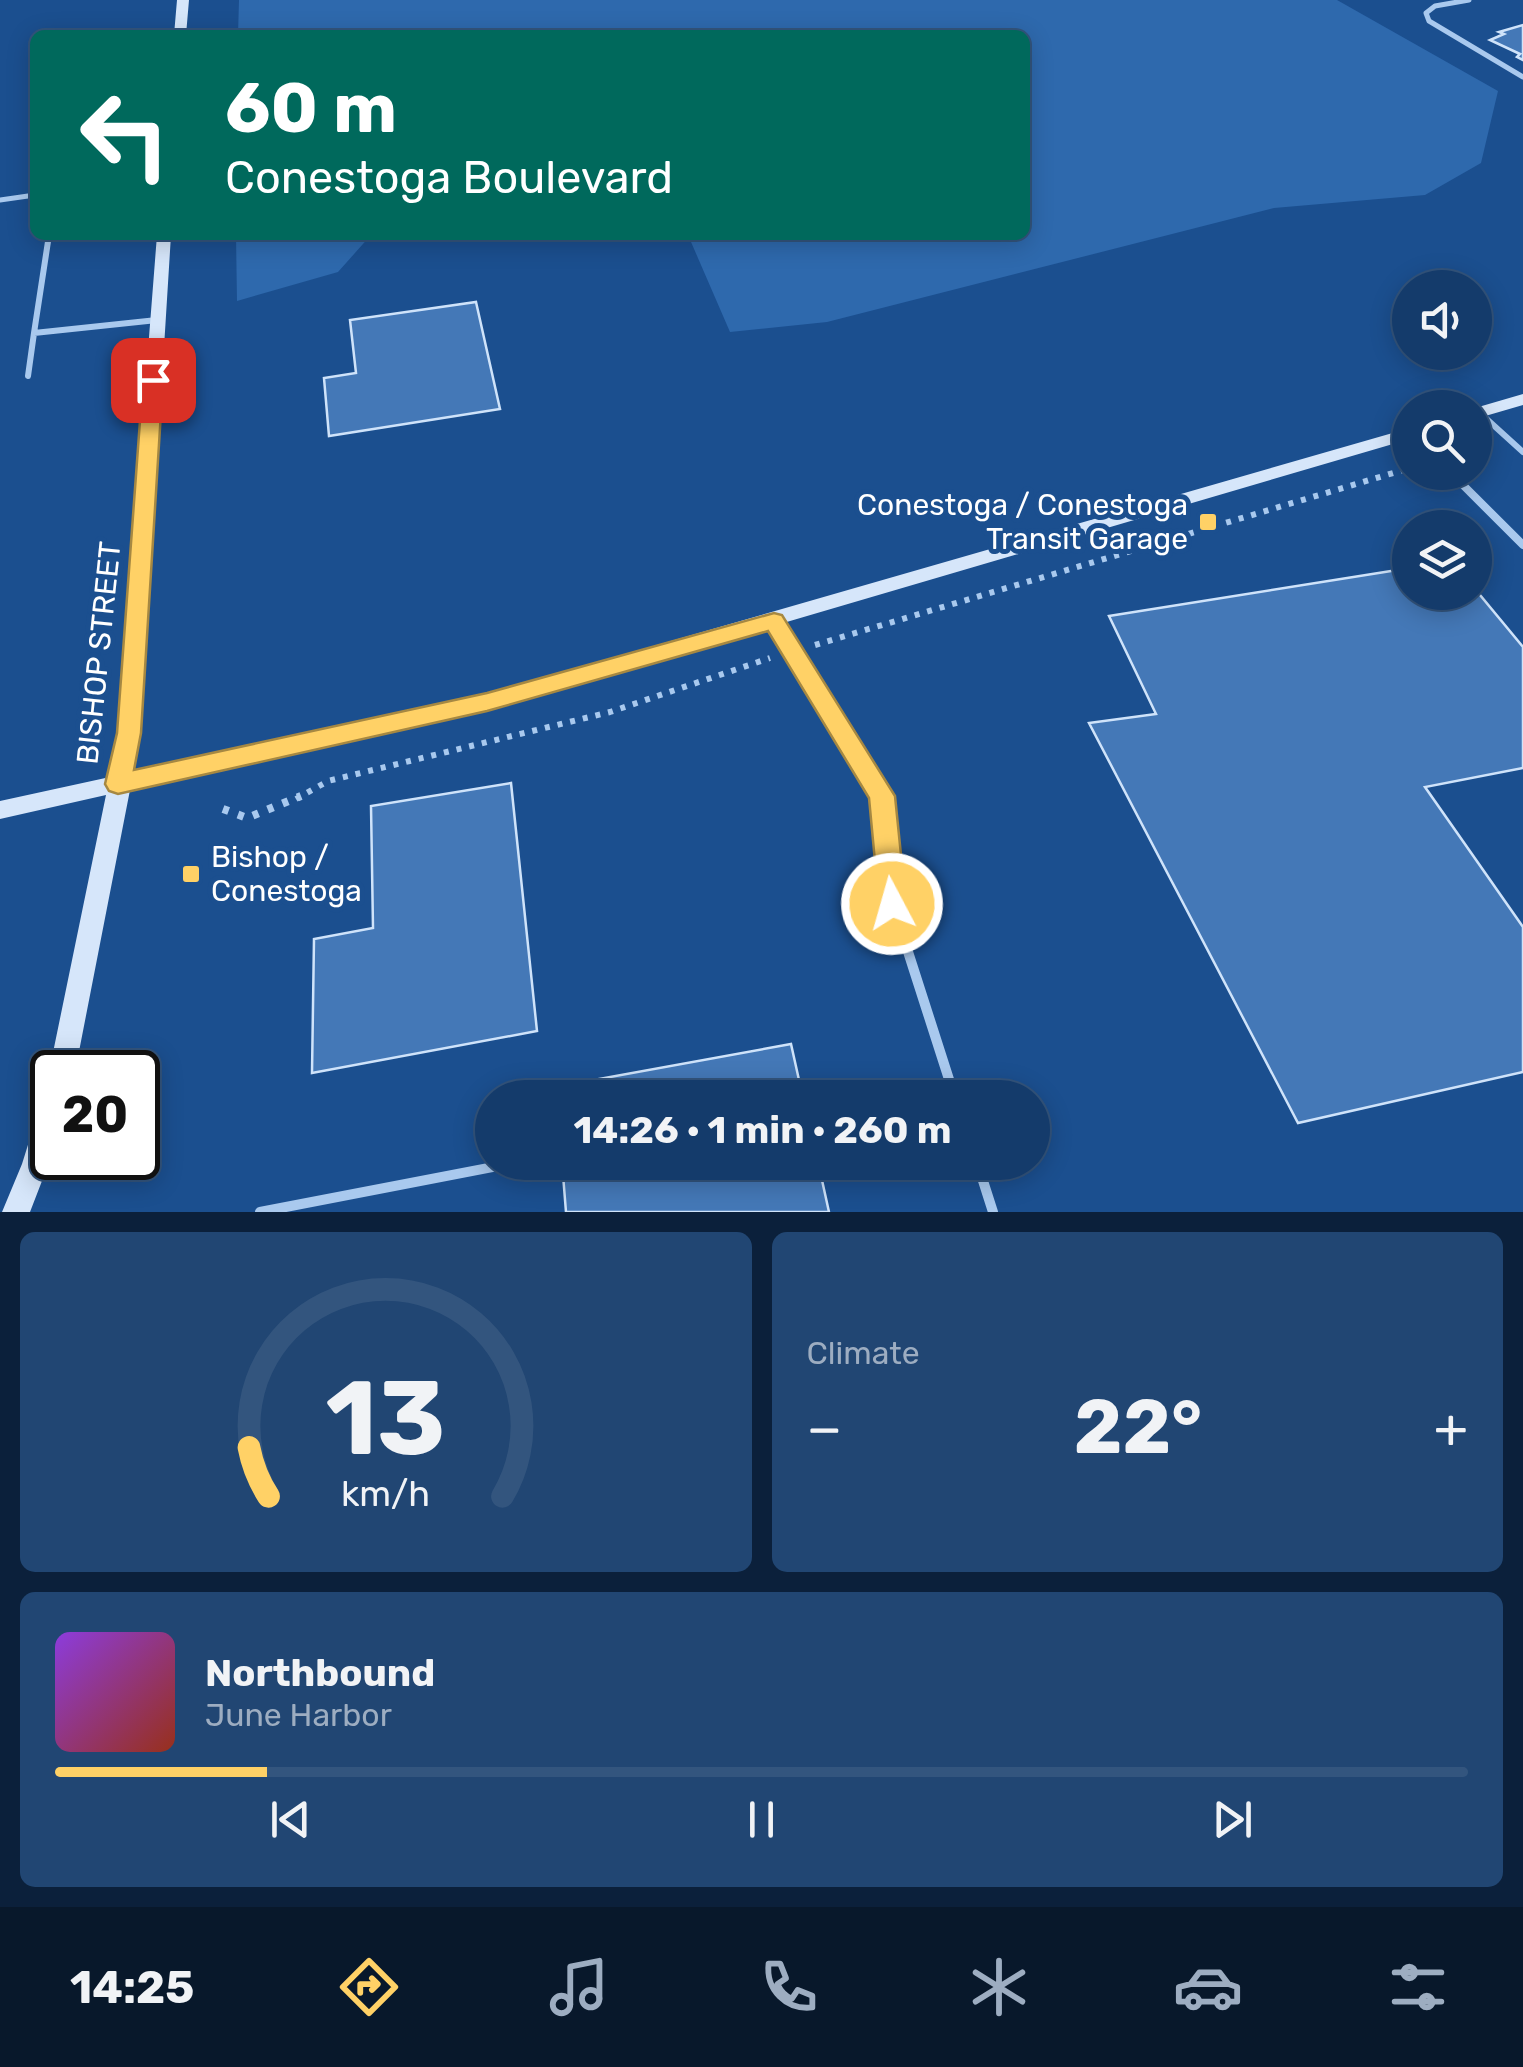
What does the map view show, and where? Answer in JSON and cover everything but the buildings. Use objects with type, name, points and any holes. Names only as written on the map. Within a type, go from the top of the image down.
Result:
[{"type":"street","points":[[180,30],[183,0]]},
{"type":"street","name":"BISHOP STREET","points":[[67,1050],[129,733],[164,240]]},
{"type":"street","points":[[1492,409],[1523,399]]},
{"type":"street","points":[[0,810],[487,702],[1392,439]]},
{"type":"street","points":[[16,1212],[30,1172]]},
{"type":"lane","points":[[1469,0],[1435,6],[1426,13],[1429,22],[1523,77]]},
{"type":"lane","points":[[0,200],[30,196]]},
{"type":"lane","points":[[28,376],[48,240]]},
{"type":"lane","points":[[34,333],[157,320]]},
{"type":"lane","points":[[1492,425],[1523,452]]},
{"type":"lane","points":[[1468,490],[1523,545]]},
{"type":"lane","points":[[774,621],[882,796],[892,904],[950,1080]]},
{"type":"lane","points":[[260,1212],[475,1171]]},
{"type":"lane","points":[[983,1180],[993,1212]]},
{"type":"path","points":[[1386,476],[1392,474]]},
{"type":"shaded area","points":[[239,0],[1337,0],[1498,91],[1481,163],[1425,195],[1274,208],[827,322],[730,332],[690,240],[1030,240],[1030,30],[238,30]]},
{"type":"shaded area","points":[[236,240],[367,240],[338,272],[237,301]]},
{"type":"place","name":"Conestoga / Conestoga Transit Garage","points":[[1208,522]]},
{"type":"place","name":"Bishop / Conestoga","points":[[191,874]]},
{"type":"route","points":[[153,380],[129,733],[118,784],[487,702],[774,621],[882,796],[892,904]]}]
